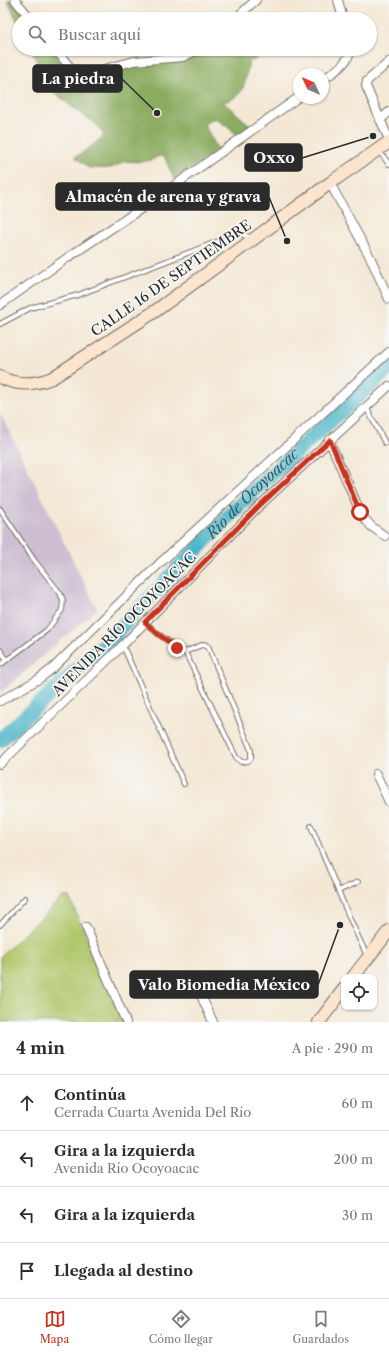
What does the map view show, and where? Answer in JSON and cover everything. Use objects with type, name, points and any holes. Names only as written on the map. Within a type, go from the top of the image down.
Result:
[{"type":"main road","name":"CALLE 16 DE SEPTIEMBRE","points":[[0,377],[16,383],[27,384],[43,382],[52,378],[154,312],[389,141]]},
{"type":"main road","points":[[355,974],[389,931]]},
{"type":"main road","points":[[319,1022],[341,993]]},
{"type":"street","points":[[16,0],[25,12]]},
{"type":"street","points":[[243,12],[256,0]]},
{"type":"street","points":[[338,0],[341,12]]},
{"type":"street","points":[[60,56],[77,75],[82,75],[134,61],[185,56]]},
{"type":"street","points":[[329,75],[343,64],[349,56]]},
{"type":"street","points":[[389,62],[367,81],[366,84],[389,141]]},
{"type":"street","points":[[0,305],[151,202],[293,101]]},
{"type":"street","points":[[380,120],[389,112]]},
{"type":"street","points":[[330,183],[371,259],[389,299]]},
{"type":"street","points":[[0,702],[39,679],[53,668],[159,564],[389,352]]},
{"type":"street","name":"AVENIDA RÍO OCOYOACAC","points":[[0,764],[122,646],[258,507],[389,386]]},
{"type":"street","points":[[330,440],[362,516],[372,527],[385,536]]},
{"type":"street","points":[[376,774],[389,802]]},
{"type":"street","points":[[86,927],[126,1022]]},
{"type":"street","points":[[198,989],[213,1022]]},
{"type":"lane","points":[[378,149],[389,164]]},
{"type":"lane","points":[[0,324],[30,308],[78,295],[232,236],[241,234],[253,239]]},
{"type":"lane","points":[[366,407],[385,443]]},
{"type":"lane","points":[[0,509],[34,560],[60,593],[63,600],[62,610],[47,630],[0,665]]},
{"type":"lane","points":[[145,622],[158,634],[185,652],[236,757],[241,762],[248,761],[251,758],[251,750],[208,646],[204,644],[185,652]]},
{"type":"lane","points":[[122,646],[184,784]]},
{"type":"lane","points":[[0,650],[7,660]]},
{"type":"lane","points":[[311,826],[368,958]]},
{"type":"lane","points":[[338,891],[358,882]]},
{"type":"lane","points":[[0,924],[25,898]]},
{"type":"shaded area","points":[[0,413],[97,609],[0,693]]},
{"type":"green space","points":[[7,0],[13,0],[22,12],[13,12]]},
{"type":"green space","points":[[34,56],[57,56],[72,75],[171,56],[258,56],[255,60],[249,61],[245,82],[240,92],[231,99],[223,102],[251,126],[238,135],[215,118],[204,124],[218,150],[174,179],[164,156],[146,161],[124,161],[111,168],[89,168],[75,157],[104,136],[98,126],[72,107],[40,80],[37,61]]},
{"type":"green space","points":[[63,897],[69,897],[123,1022],[0,1022],[0,957]]},
{"type":"waterway","name":"Rio de Ocoyoacac","points":[[0,740],[114,635],[253,491],[389,368]]},
{"type":"place","name":"La piedra","points":[[157,113]]},
{"type":"place","name":"Oxxo","points":[[373,136]]},
{"type":"place","name":"Almacén de arena y grava","points":[[287,241]]},
{"type":"place","name":"Valo Biomedia México","points":[[340,925]]},
{"type":"route","points":[[177,648],[145,622],[258,507],[330,440],[360,512]]}]
